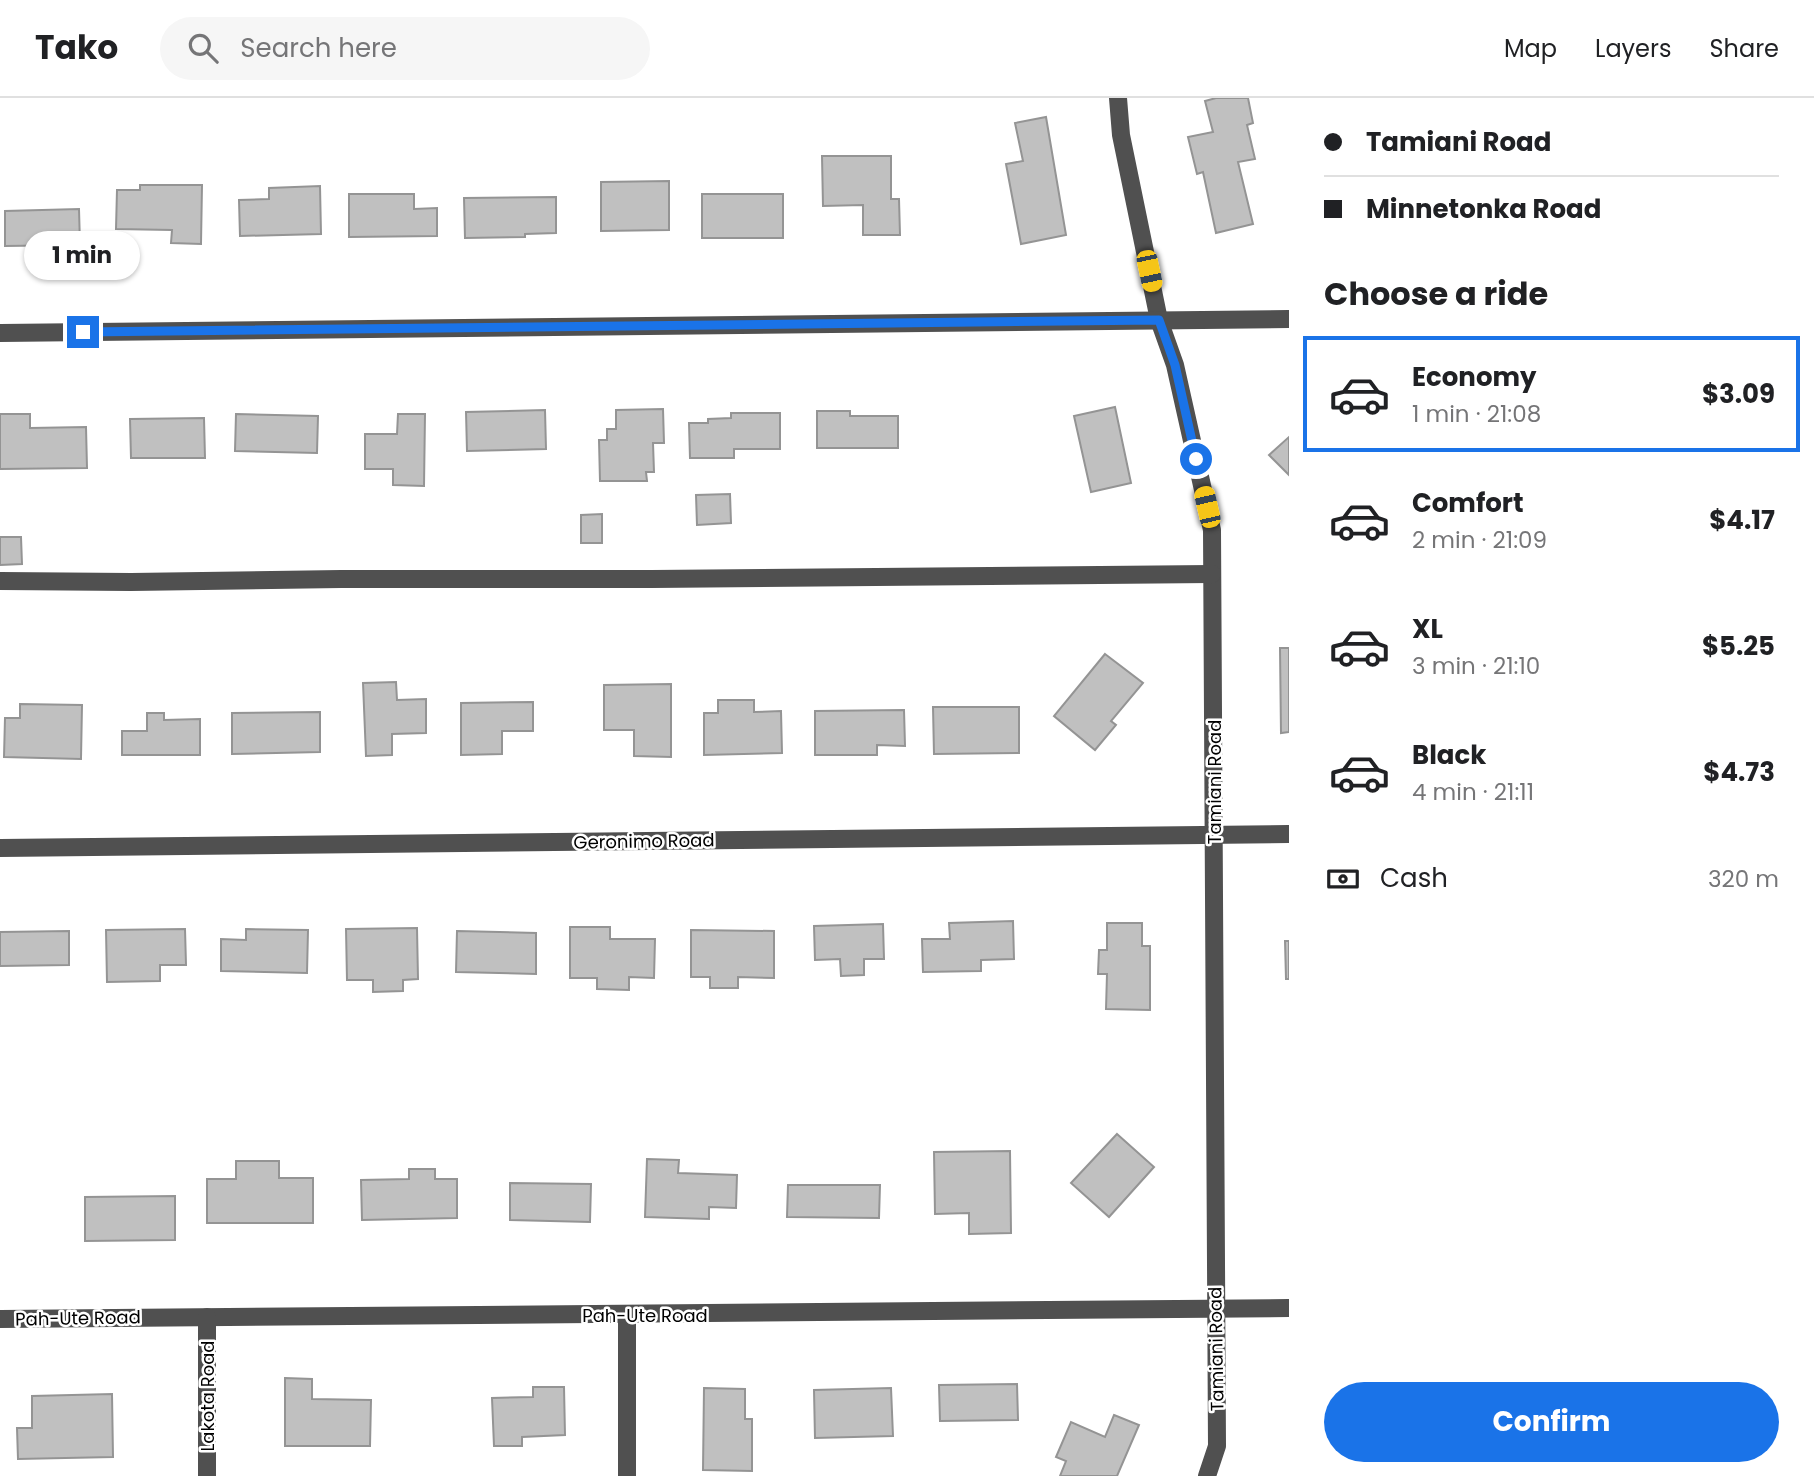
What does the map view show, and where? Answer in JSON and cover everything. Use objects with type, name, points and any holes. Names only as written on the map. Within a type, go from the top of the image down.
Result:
[{"type":"street","name":"Tamiani Road","points":[[1118,98],[1121,135],[1159,320],[1175,365],[1212,530],[1217,1446],[1207,1476]]},
{"type":"street","points":[[0,333],[1289,319]]},
{"type":"street","points":[[0,580],[131,582],[1212,574]]},
{"type":"street","name":"Geronimo Road","points":[[0,848],[1289,834]]},
{"type":"street","name":"Pah-Ute Road","points":[[0,1319],[1289,1308]]},
{"type":"street","points":[[627,1315],[627,1476]]},
{"type":"street","name":"Lakota Road","points":[[207,1476],[208,1317]]},
{"type":"building","points":[[1216,98],[1248,98],[1253,123],[1247,125],[1255,159],[1238,162],[1253,224],[1216,233],[1203,172],[1197,174],[1188,137],[1213,132],[1205,101]]},
{"type":"building","points":[[1046,117],[1066,235],[1021,244],[1006,164],[1023,161],[1015,123]]},
{"type":"building","points":[[822,156],[891,156],[891,199],[899,199],[900,235],[863,235],[863,205],[823,206]]},
{"type":"building","points":[[669,181],[669,230],[601,231],[601,182]]},
{"type":"building","points":[[140,185],[202,185],[201,244],[171,243],[172,230],[116,229],[117,190],[140,190]]},
{"type":"building","points":[[320,186],[321,234],[240,236],[239,200],[269,199],[269,188]]},
{"type":"building","points":[[349,194],[414,194],[414,209],[437,208],[437,236],[349,237]]},
{"type":"building","points":[[702,194],[783,194],[783,238],[702,238]]},
{"type":"building","points":[[556,197],[556,233],[525,234],[525,237],[465,238],[464,198]]},
{"type":"building","points":[[79,209],[80,245],[5,246],[5,211]]},
{"type":"building","points":[[1115,407],[1131,483],[1091,492],[1074,416]]},
{"type":"building","points":[[663,409],[664,443],[653,443],[654,472],[646,472],[647,481],[600,481],[599,440],[607,440],[607,429],[616,429],[616,410]]},
{"type":"building","points":[[545,410],[546,449],[467,451],[466,412]]},
{"type":"building","points":[[817,411],[850,411],[850,416],[898,416],[898,448],[817,448]]},
{"type":"building","points":[[731,413],[780,413],[780,449],[734,449],[734,458],[690,458],[689,423],[708,423],[708,419],[731,418]]},
{"type":"building","points":[[0,414],[30,414],[30,428],[86,427],[87,468],[0,469]]},
{"type":"building","points":[[236,414],[318,416],[317,453],[235,451]]},
{"type":"building","points":[[398,414],[425,414],[424,486],[393,485],[393,469],[365,469],[365,434],[397,434]]},
{"type":"building","points":[[204,418],[205,458],[131,458],[130,419]]},
{"type":"building","points":[[1289,437],[1289,475],[1269,455]]},
{"type":"building","points":[[730,494],[731,523],[697,525],[696,495]]},
{"type":"building","points":[[602,514],[602,543],[581,543],[581,515]]},
{"type":"building","points":[[0,537],[21,537],[22,564],[0,565]]},
{"type":"building","points":[[1280,648],[1289,648],[1289,732],[1281,733]]},
{"type":"building","points":[[1105,654],[1143,683],[1111,721],[1116,725],[1095,750],[1054,716]]},
{"type":"building","points":[[396,682],[397,700],[426,699],[426,733],[392,734],[392,755],[366,756],[363,683]]},
{"type":"building","points":[[671,684],[671,757],[634,756],[634,730],[604,730],[604,685]]},
{"type":"building","points":[[718,700],[754,700],[754,712],[781,711],[782,753],[704,755],[704,713],[718,713]]},
{"type":"building","points":[[533,702],[533,731],[502,731],[502,754],[461,755],[461,703]]},
{"type":"building","points":[[20,704],[82,705],[81,759],[4,757],[5,718],[20,718]]},
{"type":"building","points":[[933,707],[1019,707],[1019,753],[934,754]]},
{"type":"building","points":[[904,710],[905,746],[877,745],[877,755],[815,755],[815,711]]},
{"type":"building","points":[[320,712],[320,752],[232,754],[232,713]]},
{"type":"building","points":[[147,713],[164,713],[164,720],[200,719],[200,755],[122,755],[122,731],[147,731]]},
{"type":"building","points":[[1013,921],[1014,959],[981,960],[981,971],[923,972],[922,939],[950,939],[949,923]]},
{"type":"building","points":[[1107,923],[1142,923],[1142,946],[1150,946],[1150,1010],[1106,1009],[1107,974],[1098,974],[1099,950],[1107,950]]},
{"type":"building","points":[[883,924],[884,959],[864,959],[864,975],[841,976],[840,959],[815,960],[814,926]]},
{"type":"building","points":[[570,927],[610,927],[610,939],[655,939],[654,978],[629,977],[629,990],[597,989],[597,978],[570,978]]},
{"type":"building","points":[[417,928],[418,979],[403,980],[403,991],[373,992],[373,980],[347,980],[346,929]]},
{"type":"building","points":[[185,929],[186,965],[160,965],[160,981],[107,982],[106,930]]},
{"type":"building","points":[[246,929],[308,930],[307,973],[221,971],[221,939],[246,940]]},
{"type":"building","points":[[691,930],[774,931],[774,978],[738,977],[738,988],[710,988],[710,977],[691,977]]},
{"type":"building","points":[[69,931],[69,965],[0,966],[0,932]]},
{"type":"building","points":[[457,931],[536,933],[536,974],[456,972]]},
{"type":"building","points":[[1285,941],[1289,941],[1289,979],[1286,979]]},
{"type":"building","points":[[1117,1134],[1154,1167],[1109,1217],[1071,1183]]},
{"type":"building","points":[[1010,1151],[1011,1233],[969,1234],[969,1213],[935,1214],[934,1152]]},
{"type":"building","points":[[647,1159],[679,1160],[678,1173],[737,1175],[736,1208],[709,1207],[709,1219],[645,1217]]},
{"type":"building","points":[[236,1161],[279,1161],[279,1178],[313,1178],[313,1223],[207,1223],[207,1179],[236,1179]]},
{"type":"building","points":[[409,1169],[435,1169],[435,1179],[457,1179],[457,1218],[362,1220],[361,1180],[409,1179]]},
{"type":"building","points":[[510,1183],[591,1184],[590,1222],[510,1220]]},
{"type":"building","points":[[788,1185],[880,1185],[879,1218],[787,1217]]},
{"type":"building","points":[[175,1196],[175,1240],[85,1241],[85,1197]]},
{"type":"building","points":[[285,1378],[312,1379],[312,1399],[371,1400],[370,1446],[285,1446]]},
{"type":"building","points":[[1017,1384],[1018,1420],[940,1421],[939,1385]]},
{"type":"building","points":[[533,1387],[564,1387],[565,1435],[522,1437],[522,1446],[494,1446],[492,1398],[533,1397]]},
{"type":"building","points":[[704,1388],[745,1389],[745,1419],[752,1419],[752,1471],[703,1470]]},
{"type":"building","points":[[891,1388],[893,1436],[815,1438],[814,1390]]},
{"type":"building","points":[[112,1394],[113,1457],[18,1459],[17,1428],[32,1428],[32,1396]]},
{"type":"building","points":[[1114,1415],[1139,1425],[1117,1476],[1060,1476],[1066,1461],[1056,1457],[1071,1422],[1105,1437]]},
{"type":"route","points":[[83,332],[1159,320],[1175,365],[1196,459]]}]
